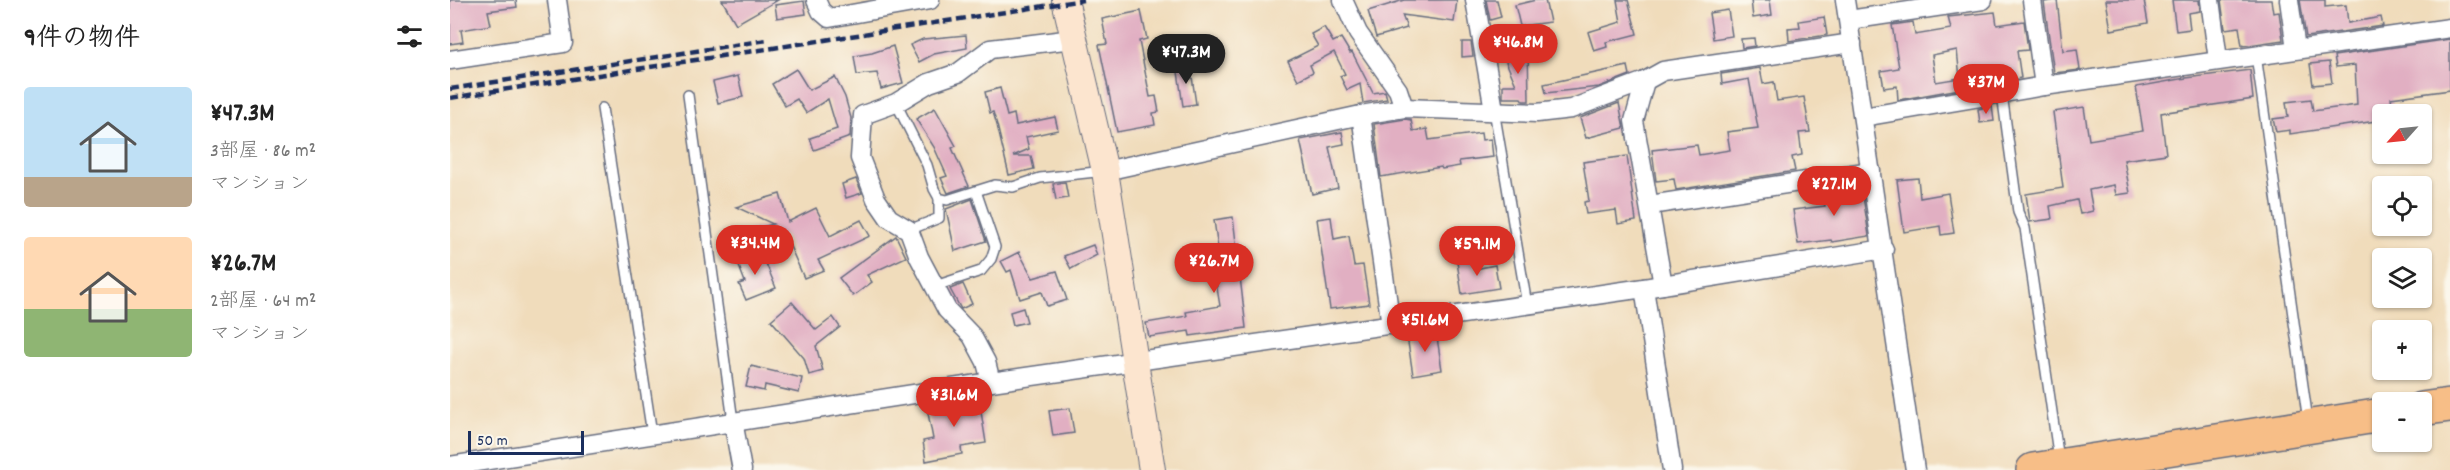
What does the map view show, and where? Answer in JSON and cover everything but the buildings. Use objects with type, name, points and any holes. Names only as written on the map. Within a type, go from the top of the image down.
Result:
[{"type":"highway","points":[[2432,407],[2450,405]]},
{"type":"highway","points":[[2047,468],[2372,417]]},
{"type":"street","points":[[450,60],[563,43],[557,0]]},
{"type":"street","points":[[816,0],[821,11],[829,18],[930,0]]},
{"type":"street","points":[[1065,0],[1105,171],[1152,470]]},
{"type":"street","points":[[1342,0],[1359,33],[1398,90],[1404,108]]},
{"type":"street","points":[[1475,0],[1494,110]]},
{"type":"street","points":[[1845,0],[1916,470]]},
{"type":"street","points":[[1849,20],[1983,0]]},
{"type":"street","points":[[2032,0],[2044,86]]},
{"type":"street","points":[[2210,0],[2218,60]]},
{"type":"street","points":[[2289,0],[2296,49]]},
{"type":"street","points":[[1863,117],[2044,86],[2450,28]]},
{"type":"street","points":[[991,382],[986,362],[972,336],[947,310],[919,257],[909,230],[890,218],[876,199],[860,158],[863,115],[896,103],[929,83],[958,73],[990,49],[1073,39]]},
{"type":"street","points":[[1105,171],[1361,114],[1404,108],[1537,113],[1571,109],[1645,81],[1663,71],[1852,43]]},
{"type":"street","points":[[1645,81],[1634,121],[1663,285]]},
{"type":"street","points":[[1361,114],[1391,325]]},
{"type":"street","points":[[1650,205],[1871,171]]},
{"type":"street","points":[[450,466],[991,382],[1644,288],[1884,249]]},
{"type":"street","points":[[1644,288],[1672,470]]},
{"type":"street","points":[[733,422],[742,470]]},
{"type":"lane","points":[[2256,55],[2309,427]]},
{"type":"lane","points":[[2002,94],[2018,212],[2025,228],[2047,468]]},
{"type":"lane","points":[[688,95],[733,422]]},
{"type":"lane","points":[[896,103],[927,165],[939,198],[939,218],[909,230]]},
{"type":"lane","points":[[602,108],[652,434]]},
{"type":"lane","points":[[1494,110],[1527,305]]},
{"type":"lane","points":[[939,198],[947,200],[995,185],[1013,187],[1040,178],[1105,171]]},
{"type":"lane","points":[[935,286],[981,271],[991,260],[995,248],[976,191]]},
{"type":"railway","points":[[450,98],[1083,0]]},
{"type":"railway","points":[[450,89],[767,40]]}]
